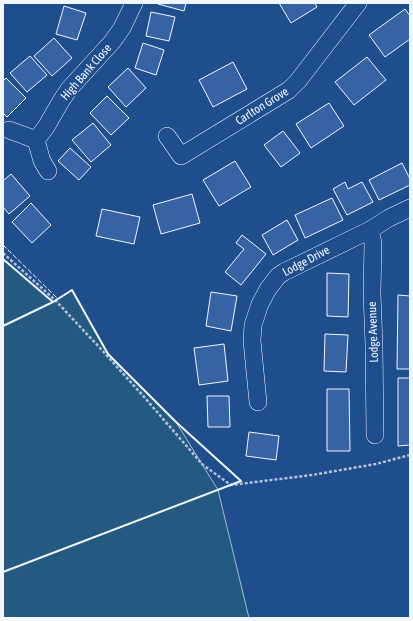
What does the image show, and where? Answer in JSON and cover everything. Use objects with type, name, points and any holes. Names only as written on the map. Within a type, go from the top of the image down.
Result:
[{"type":"street","name":"High Bank Close","points":[[36,140],[46,127],[69,89],[112,42],[122,28],[134,3]]},
{"type":"street","name":"Carlton Grove","points":[[167,136],[181,156],[289,90],[298,81],[358,3]]},
{"type":"street","points":[[9,130],[36,140],[42,161],[48,172]]},
{"type":"street","name":"Lodge Drive","points":[[258,402],[252,330],[260,304],[275,279],[284,272],[370,230],[389,218],[410,208]]},
{"type":"street","name":"Lodge Avenue","points":[[370,230],[373,243],[372,294],[375,435]]},
{"type":"path","points":[[3,253],[55,300],[95,342],[203,465],[231,485],[312,476],[376,464],[410,455]]},
{"type":"shaded area","points":[[3,259],[53,302],[72,290],[108,354],[176,422],[218,490],[249,618],[3,618]]},
{"type":"building","points":[[186,3],[184,11],[158,4]]},
{"type":"building","points":[[279,3],[315,3],[317,7],[291,23]]},
{"type":"building","points":[[64,6],[86,13],[77,40],[56,34]]},
{"type":"building","points":[[405,9],[410,16],[410,39],[385,57],[369,35]]},
{"type":"building","points":[[151,12],[175,17],[169,41],[146,36]]},
{"type":"building","points":[[54,38],[72,58],[52,76],[34,56]]},
{"type":"building","points":[[143,43],[164,50],[156,75],[135,68]]},
{"type":"building","points":[[30,56],[47,75],[27,92],[10,73]]},
{"type":"building","points":[[367,57],[386,80],[354,105],[335,82]]},
{"type":"building","points":[[233,62],[247,89],[213,107],[199,80]]},
{"type":"building","points":[[128,68],[146,88],[126,107],[108,87]]},
{"type":"building","points":[[6,78],[26,98],[7,117],[3,113],[3,81]]},
{"type":"building","points":[[107,96],[129,118],[111,135],[90,113]]},
{"type":"building","points":[[329,103],[344,126],[311,148],[296,124]]},
{"type":"building","points":[[93,123],[111,145],[91,162],[72,140]]},
{"type":"building","points":[[283,131],[300,153],[281,167],[264,145]]},
{"type":"building","points":[[70,148],[91,167],[79,180],[58,161]]},
{"type":"building","points":[[235,161],[251,187],[219,206],[203,180]]},
{"type":"building","points":[[402,163],[410,179],[410,185],[379,200],[369,180]]},
{"type":"building","points":[[11,174],[30,196],[9,214],[3,207],[3,181]]},
{"type":"building","points":[[345,182],[348,189],[362,182],[373,202],[347,215],[333,189]]},
{"type":"building","points":[[192,194],[200,223],[161,234],[153,205]]},
{"type":"building","points":[[332,198],[343,220],[305,238],[295,215]]},
{"type":"building","points":[[31,203],[51,225],[32,243],[12,222]]},
{"type":"building","points":[[102,209],[140,217],[134,244],[96,236]]},
{"type":"building","points":[[287,220],[298,240],[273,255],[262,235]]},
{"type":"building","points":[[242,235],[266,254],[241,285],[225,272],[244,249],[236,243]]},
{"type":"building","points":[[327,273],[349,274],[348,317],[327,316]]},
{"type":"building","points":[[211,292],[237,296],[231,331],[206,326]]},
{"type":"building","points":[[398,295],[410,296],[410,369],[397,369]]},
{"type":"building","points":[[325,334],[348,335],[346,372],[324,371]]},
{"type":"building","points":[[224,344],[228,381],[199,385],[194,348]]},
{"type":"building","points":[[398,378],[410,378],[410,445],[398,446]]},
{"type":"building","points":[[327,389],[349,389],[350,451],[327,451]]},
{"type":"building","points":[[207,396],[229,396],[230,427],[208,427]]},
{"type":"building","points":[[249,432],[279,436],[276,460],[246,456]]},
{"type":"fence","points":[[3,245],[58,299]]},
{"type":"wall","points":[[3,259],[53,302],[72,290],[108,354],[176,422],[241,481],[3,572]]},
{"type":"wall","points":[[3,326],[53,302]]}]
